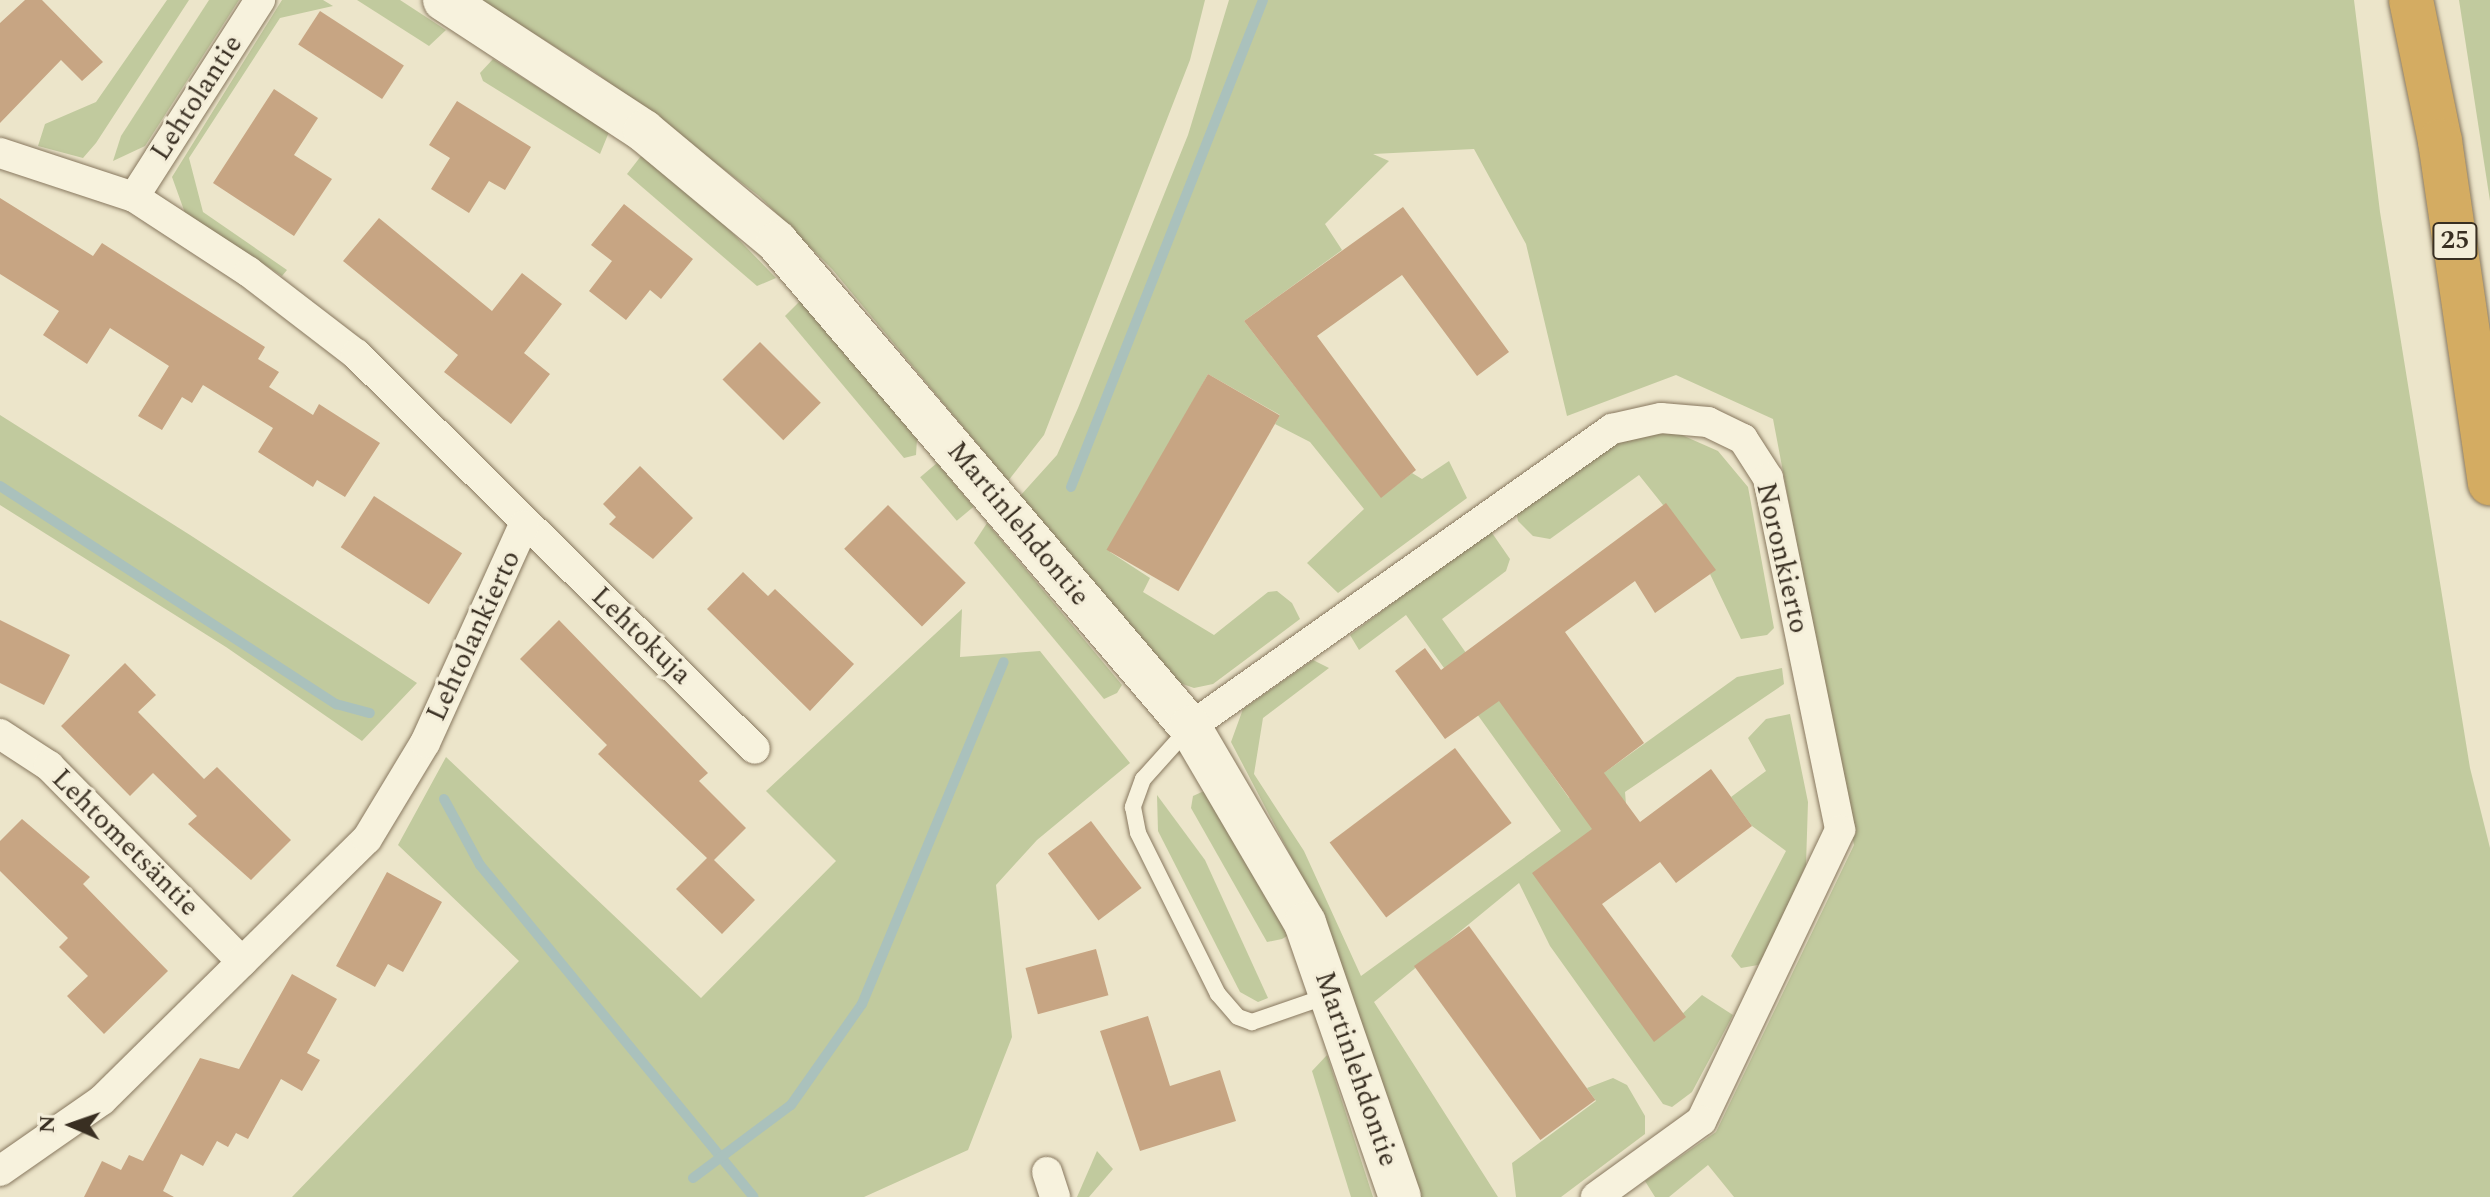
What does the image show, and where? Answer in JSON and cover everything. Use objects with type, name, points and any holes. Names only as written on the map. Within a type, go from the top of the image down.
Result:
[{"type":"highway","name":"25","points":[[2411,0],[2440,141],[2490,483]]},
{"type":"street","name":"Lehtolantie","points":[[134,197],[260,0]]},
{"type":"street","name":"Martinlehdontie","points":[[444,0],[644,131],[768,233],[1190,727],[1276,865],[1333,995],[1400,1197]]},
{"type":"street","name":"Lehtolankierto","points":[[0,153],[134,197],[249,272],[356,354],[524,525],[478,636],[394,800],[367,839],[102,1100],[0,1171]]},
{"type":"street","name":"Noronkierto","points":[[1190,727],[1612,429],[1661,418],[1708,422],[1743,439],[1768,478],[1840,830],[1701,1121],[1596,1197]]},
{"type":"street","name":"Lehtokuja","points":[[524,525],[755,749]]},
{"type":"street","name":"Lehtometsäntie","points":[[0,734],[49,766],[242,962]]},
{"type":"lane","points":[[1190,727],[1143,779],[1133,807],[1138,833],[1218,994],[1238,1017],[1252,1022],[1333,995]]},
{"type":"green space","points":[[167,0],[189,0],[96,143],[83,158],[38,146],[45,124],[96,102]]},
{"type":"green space","points":[[209,0],[239,0],[145,146],[113,161],[121,136]]},
{"type":"green space","points":[[282,0],[323,0],[333,6],[280,18],[189,158],[203,212],[287,270],[282,276],[185,213],[172,177]]},
{"type":"green space","points":[[357,0],[400,0],[446,30],[429,46]]},
{"type":"green space","points":[[481,0],[1205,0],[1190,60],[1044,435],[1008,481],[832,269],[759,196],[595,72]]},
{"type":"green space","points":[[1229,0],[2354,0],[2380,212],[2470,768],[2490,848],[2490,1197],[1734,1197],[1708,1165],[1669,1197],[1655,1197],[1645,1181],[1716,1132],[1854,845],[1773,419],[1676,375],[1567,416],[1526,244],[1474,149],[1373,154],[1389,161],[1325,224],[1342,250],[1244,321],[1381,497],[1412,473],[1422,479],[1449,461],[1467,498],[1338,593],[1307,563],[1364,509],[1310,442],[1275,424],[1280,415],[1208,374],[1110,552],[1150,578],[1143,592],[1214,635],[1268,592],[1277,591],[1292,603],[1300,619],[1213,684],[1194,688],[1174,681],[1020,496],[1057,455],[1078,408],[1188,135]]},
{"type":"green space","points":[[2459,0],[2490,0],[2490,201]]},
{"type":"green space","points":[[493,59],[609,132],[600,154],[483,81],[480,73]]},
{"type":"green space","points":[[641,156],[715,215],[776,278],[757,286],[627,174]]},
{"type":"green space","points":[[801,300],[917,439],[916,455],[904,458],[785,316]]},
{"type":"green space","points":[[0,415],[417,683],[362,741],[226,647],[0,505]]},
{"type":"green space","points":[[1675,432],[1718,451],[1748,487],[1774,628],[1767,635],[1741,639],[1710,574],[1715,570],[1639,475],[1550,539],[1533,536],[1518,521],[1516,511],[1581,463],[1637,433]]},
{"type":"green space","points":[[937,463],[974,507],[957,521],[920,477]]},
{"type":"green space","points":[[987,523],[1122,685],[1117,693],[1104,699],[974,543]]},
{"type":"green space","points":[[1490,530],[1510,559],[1506,571],[1442,619],[1569,798],[1737,677],[1782,668],[1784,684],[1625,792],[1626,804],[1572,926],[1654,1041],[1702,995],[1733,1015],[1692,1092],[1672,1107],[1663,1104],[1550,946],[1519,883],[1374,1002],[1498,1197],[1416,1197],[1327,925],[1231,742],[1243,709],[1313,660],[1329,668],[1263,718],[1254,774],[1304,851],[1361,976],[1561,831],[1406,615],[1359,650],[1350,635]]},
{"type":"green space","points":[[962,609],[960,657],[1040,651],[1130,763],[1037,840],[996,885],[1012,1037],[968,1150],[864,1197],[292,1197],[519,961],[398,845],[446,757],[701,998],[836,861],[766,791]]},
{"type":"green space","points":[[1790,714],[1808,802],[1806,865],[1767,951],[1758,965],[1741,968],[1731,956],[1786,851],[1752,826],[1731,797],[1766,771],[1748,738],[1766,719]]},
{"type":"green space","points":[[1204,791],[1263,884],[1287,936],[1282,939],[1267,942],[1191,808],[1193,796]]},
{"type":"green space","points":[[1157,795],[1205,860],[1268,998],[1258,1002],[1240,992],[1158,831]]},
{"type":"green space","points":[[1327,1055],[1373,1197],[1351,1197],[1312,1071]]},
{"type":"green space","points":[[1613,1078],[1627,1085],[1645,1116],[1645,1134],[1561,1197],[1516,1197],[1512,1163],[1596,1101],[1587,1088]]},
{"type":"green space","points":[[1097,1151],[1113,1169],[1089,1197],[1077,1197]]},
{"type":"building","points":[[25,0],[42,0],[103,62],[82,81],[61,60],[0,123],[0,23]]},
{"type":"building","points":[[320,11],[404,65],[382,99],[298,45]]},
{"type":"building","points":[[274,89],[318,118],[294,155],[332,179],[294,236],[213,183]]},
{"type":"building","points":[[457,101],[531,147],[505,190],[489,181],[469,213],[431,189],[450,158],[429,145]]},
{"type":"building","points":[[0,198],[93,256],[102,243],[265,347],[258,359],[279,372],[269,387],[313,415],[319,404],[380,443],[345,497],[317,480],[313,487],[258,452],[273,428],[203,385],[192,403],[182,397],[162,430],[138,416],[169,366],[110,328],[87,364],[43,335],[59,311],[0,274]]},
{"type":"building","points":[[624,204],[693,259],[661,299],[650,290],[626,320],[589,291],[612,261],[591,245]]},
{"type":"building","points":[[1403,207],[1509,352],[1477,376],[1402,275],[1317,336],[1416,470],[1381,498],[1244,321]]},
{"type":"building","points":[[379,218],[492,311],[522,273],[562,304],[524,353],[550,374],[511,424],[444,372],[458,355],[343,261]]},
{"type":"building","points":[[760,342],[821,403],[783,440],[723,379]]},
{"type":"building","points":[[1208,374],[1280,416],[1178,591],[1106,550]]},
{"type":"building","points":[[640,466],[693,518],[653,559],[609,524],[616,517],[603,504]]},
{"type":"building","points":[[374,496],[462,553],[429,604],[341,547]]},
{"type":"building","points":[[1666,503],[1716,570],[1655,613],[1635,581],[1565,632],[1644,743],[1604,773],[1640,822],[1711,769],[1752,826],[1676,883],[1660,862],[1602,904],[1686,1017],[1654,1042],[1532,873],[1592,829],[1499,701],[1445,739],[1395,671],[1425,648],[1441,670]]},
{"type":"building","points":[[888,505],[966,583],[922,627],[844,549]]},
{"type":"building","points":[[743,572],[768,596],[775,589],[854,664],[810,711],[707,609]]},
{"type":"building","points":[[0,620],[70,655],[44,705],[0,683]]},
{"type":"building","points":[[559,620],[708,773],[699,781],[746,828],[714,860],[755,900],[722,934],[676,889],[707,858],[598,754],[607,745],[520,659]]},
{"type":"building","points":[[125,663],[156,695],[138,712],[204,779],[217,767],[291,840],[251,880],[188,824],[197,816],[153,773],[130,796],[61,726]]},
{"type":"building","points":[[1455,748],[1512,823],[1386,918],[1330,842]]},
{"type":"building","points":[[22,819],[90,877],[83,884],[168,971],[104,1034],[67,996],[88,976],[59,947],[68,938],[0,871],[0,841]]},
{"type":"building","points":[[1091,821],[1142,888],[1098,921],[1048,853]]},
{"type":"building","points":[[387,872],[442,902],[403,972],[388,964],[375,987],[336,966]]},
{"type":"building","points":[[1469,926],[1595,1100],[1540,1140],[1414,966]]},
{"type":"building","points":[[1096,949],[1108,995],[1038,1014],[1025,968]]},
{"type":"building","points":[[292,974],[337,999],[307,1053],[320,1060],[302,1091],[281,1079],[248,1139],[236,1133],[228,1147],[217,1141],[203,1166],[181,1154],[163,1191],[174,1197],[84,1197],[102,1161],[121,1170],[129,1155],[143,1161],[200,1058],[239,1069]]},
{"type":"building","points":[[1148,1016],[1170,1086],[1220,1070],[1236,1121],[1140,1151],[1100,1031]]},
{"type":"waterway","points":[[1071,487],[1263,0]]},
{"type":"waterway","points":[[0,486],[336,704],[370,713]]},
{"type":"waterway","points":[[693,1178],[791,1105],[862,1004],[1004,662]]},
{"type":"waterway","points":[[444,799],[480,865],[754,1197]]}]
